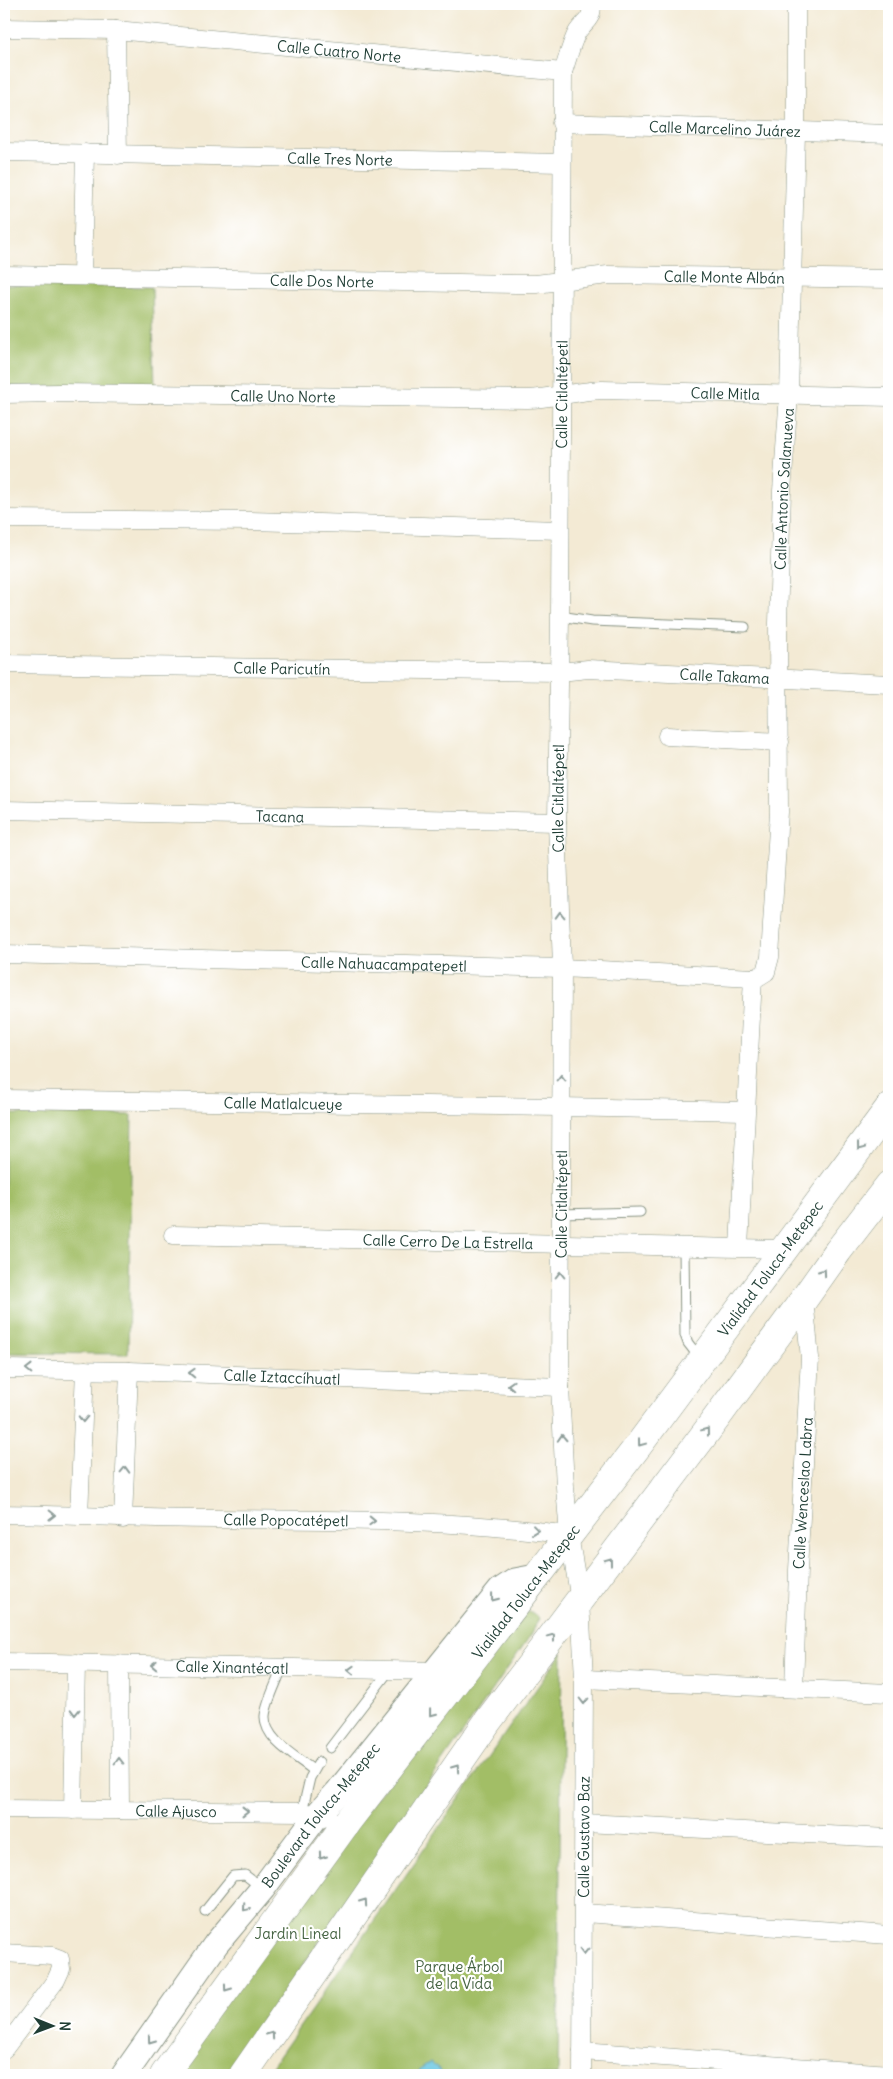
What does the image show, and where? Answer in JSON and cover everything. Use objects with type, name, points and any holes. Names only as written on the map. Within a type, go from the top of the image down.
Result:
[{"type":"highway","name":"Vialidad Toluca-Metepec","points":[[164,2075],[347,1822],[443,1680],[536,1577],[569,1535],[702,1361],[889,1108]]},
{"type":"highway","points":[[243,2075],[488,1721],[889,1185]]},
{"type":"main road","name":"Boulevard Toluca-Metepec","points":[[124,2075],[216,1944],[262,1888],[310,1813],[337,1793],[443,1680]]},
{"type":"street","name":"Calle Citlaltépetl","points":[[580,1600],[569,1535],[560,1387],[562,968],[557,822],[562,396],[561,123],[563,72],[578,30],[588,21],[592,13],[592,4]]},
{"type":"street","name":"Calle Antonio Salanueva","points":[[739,1247],[745,1111],[758,976],[768,967],[770,957],[779,812],[779,563],[789,394],[796,132],[796,4]]},
{"type":"street","name":"Calle Cuatro Norte","points":[[4,28],[116,30],[563,72]]},
{"type":"street","points":[[116,30],[118,154]]},
{"type":"street","name":"Calle Marcelino Juárez","points":[[561,123],[889,134]]},
{"type":"street","name":"Calle Tres Norte","points":[[4,152],[562,163]]},
{"type":"street","points":[[82,276],[86,154]]},
{"type":"street","name":"Calle Dos Norte","points":[[4,275],[516,284],[562,281]]},
{"type":"street","name":"Calle Monte Albán","points":[[562,281],[608,275],[889,279]]},
{"type":"street","name":"Calle Mitla","points":[[562,396],[577,391],[602,390],[889,397]]},
{"type":"street","name":"Calle Uno Norte","points":[[4,394],[88,393],[528,399],[562,396]]},
{"type":"street","points":[[4,519],[251,521],[560,530]]},
{"type":"street","name":"Calle Paricutín","points":[[4,664],[560,672]]},
{"type":"street","name":"Calle Takama","points":[[560,672],[588,669],[658,671],[889,684]]},
{"type":"street","points":[[667,736],[780,742]]},
{"type":"street","name":"Tacana","points":[[4,810],[557,822]]},
{"type":"street","name":"Calle Nahuacampatepetl","points":[[4,954],[562,968],[758,976]]},
{"type":"street","name":"Calle Matlalcueye","points":[[4,1099],[745,1111]]},
{"type":"street","name":"Calle Cerro De La Estrella","points":[[173,1235],[784,1249]]},
{"type":"street","name":"Calle Wenceslao Labra","points":[[794,1688],[810,1358],[804,1299]]},
{"type":"street","name":"Calle Iztaccíhuatl","points":[[4,1369],[129,1371],[560,1387]]},
{"type":"street","points":[[79,1515],[85,1370]]},
{"type":"street","points":[[123,1519],[129,1371]]},
{"type":"street","name":"Calle Popocatépetl","points":[[4,1514],[79,1515],[123,1519],[365,1521],[500,1526],[569,1535]]},
{"type":"street","name":"Calle Gustavo Baz","points":[[580,1600],[584,1679],[582,2075]]},
{"type":"street","name":"Calle Xinantécatl","points":[[4,1662],[389,1671],[443,1680]]},
{"type":"street","points":[[73,1810],[76,1663]]},
{"type":"street","points":[[119,1664],[120,1810]]},
{"type":"street","points":[[584,1679],[889,1693]]},
{"type":"street","name":"Calle Ajusco","points":[[4,1809],[310,1813],[347,1822]]},
{"type":"street","points":[[584,1823],[889,1838]]},
{"type":"street","points":[[584,1913],[889,1935]]},
{"type":"street","points":[[4,1954],[52,1956],[60,1959],[61,1969],[56,1980],[4,2049]]},
{"type":"street","points":[[582,2051],[889,2074]]},
{"type":"lane","points":[[560,616],[592,621],[745,627]]},
{"type":"lane","points":[[560,1214],[640,1212]]},
{"type":"lane","points":[[684,1247],[685,1334],[688,1343],[702,1361]]},
{"type":"lane","points":[[282,1668],[265,1714],[265,1725],[277,1741],[313,1770]]},
{"type":"lane","points":[[330,1748],[389,1671]]},
{"type":"lane","points":[[310,1813],[306,1787],[313,1770],[320,1762]]},
{"type":"lane","points":[[205,1911],[232,1876],[245,1875],[262,1888]]},
{"type":"green space","points":[[4,285],[152,287],[155,388],[4,387]]},
{"type":"green space","points":[[4,1114],[132,1115],[128,1354],[4,1353]]},
{"type":"green space","name":"Jardin Lineal","points":[[530,1611],[539,1618],[532,1633],[227,2075],[172,2075],[282,1916],[521,1617]]},
{"type":"green space","name":"Parque Árbol de la Vida","points":[[562,1652],[558,2075],[266,2075]]},
{"type":"water","points":[[430,2062],[438,2067],[441,2075],[417,2075],[421,2068]]}]
